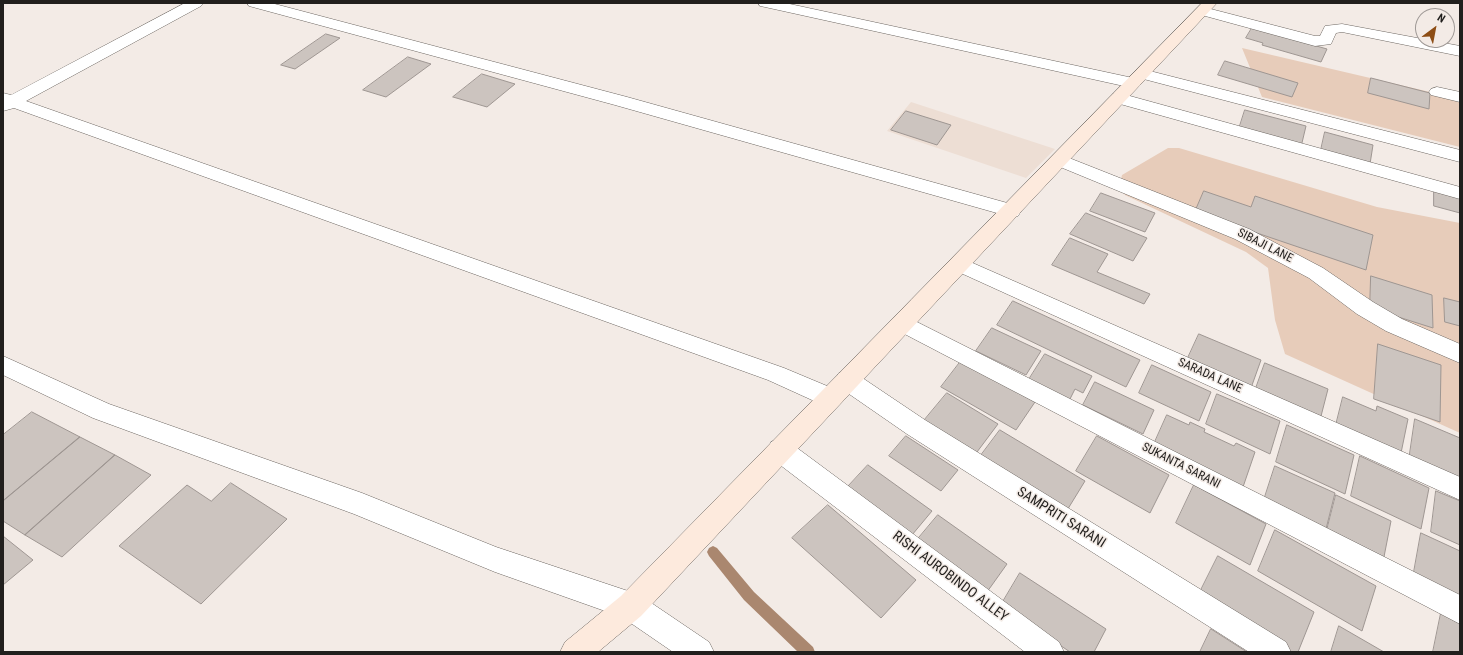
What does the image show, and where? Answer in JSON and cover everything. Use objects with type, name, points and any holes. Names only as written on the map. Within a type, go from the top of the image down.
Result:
[{"type":"main road","points":[[576,652],[631,606],[1206,7]]},
{"type":"street","points":[[6,102],[196,3]]},
{"type":"street","points":[[254,3],[621,101],[1011,211]]},
{"type":"street","points":[[765,3],[1094,74],[1138,78],[1184,85],[1460,156]]},
{"type":"street","points":[[1206,7],[1236,21],[1320,42],[1327,40],[1331,29],[1342,28],[1460,51]]},
{"type":"street","points":[[1437,92],[1460,97]]},
{"type":"street","points":[[1119,98],[1460,194]]},
{"type":"street","points":[[6,102],[716,352],[776,374],[830,398]]},
{"type":"street","name":"SIBAJI LANE","points":[[1059,160],[1089,174],[1242,234],[1316,273],[1364,308],[1394,325],[1460,354]]},
{"type":"street","name":"SARADA LANE","points":[[959,264],[1460,489]]},
{"type":"street","name":"SUKANTA SARANI","points":[[902,323],[1460,610]]},
{"type":"street","points":[[3,365],[101,410],[362,505],[494,558],[631,606],[699,652]]},
{"type":"street","name":"SAMPRITI SARANI","points":[[847,380],[916,428],[1276,652]]},
{"type":"street","name":"RISHI AUROBINDO ALLEY","points":[[780,450],[1049,652]]},
{"type":"shaded area","points":[[1242,48],[1460,99],[1460,147],[1262,97]]},
{"type":"shaded area","points":[[911,102],[1055,149],[1026,178],[887,131]]},
{"type":"shaded area","points":[[1168,148],[1179,148],[1377,207],[1460,223],[1460,433],[1285,354],[1275,320],[1268,268],[1246,252],[1125,195],[1119,188],[1122,175]]},
{"type":"building","points":[[1252,28],[1327,49],[1321,62],[1262,45],[1263,43],[1246,38]]},
{"type":"building","points":[[326,34],[340,38],[295,69],[281,65]]},
{"type":"building","points":[[408,57],[431,64],[386,97],[363,90]]},
{"type":"building","points":[[1225,61],[1298,83],[1292,97],[1218,75]]},
{"type":"building","points":[[482,74],[515,84],[487,107],[453,97]]},
{"type":"building","points":[[1371,78],[1430,93],[1429,109],[1368,93]]},
{"type":"building","points":[[1245,110],[1306,126],[1301,147],[1239,129]]},
{"type":"building","points":[[906,111],[951,125],[937,145],[891,130]]},
{"type":"building","points":[[1325,132],[1373,145],[1370,164],[1321,150]]},
{"type":"building","points":[[1434,190],[1460,197],[1460,213],[1434,206]]},
{"type":"building","points":[[1204,191],[1251,207],[1255,196],[1373,235],[1366,270],[1195,212]]},
{"type":"building","points":[[1101,193],[1155,213],[1145,232],[1090,211]]},
{"type":"building","points":[[1086,213],[1147,238],[1133,261],[1070,234]]},
{"type":"building","points":[[1070,238],[1108,254],[1097,272],[1150,294],[1144,304],[1052,265]]},
{"type":"building","points":[[1371,276],[1432,295],[1433,328],[1370,308]]},
{"type":"building","points":[[1444,298],[1460,302],[1460,326],[1445,322]]},
{"type":"building","points":[[1013,301],[1140,360],[1126,387],[997,325]]},
{"type":"building","points":[[992,328],[1041,351],[1026,375],[976,351]]},
{"type":"building","points":[[1199,334],[1261,360],[1251,388],[1187,360]]},
{"type":"building","points":[[1378,344],[1441,365],[1440,422],[1374,399]]},
{"type":"building","points":[[1045,354],[1092,376],[1083,393],[1075,389],[1069,401],[1028,381]]},
{"type":"building","points":[[961,361],[1035,402],[1016,430],[941,387]]},
{"type":"building","points":[[1265,363],[1328,389],[1320,420],[1255,391]]},
{"type":"building","points":[[1152,365],[1211,392],[1199,421],[1139,393]]},
{"type":"building","points":[[1095,382],[1154,410],[1143,434],[1083,405]]},
{"type":"building","points":[[947,393],[998,424],[974,456],[922,423]]},
{"type":"building","points":[[1217,394],[1280,421],[1270,454],[1206,424]]},
{"type":"building","points":[[1343,397],[1376,411],[1377,406],[1408,419],[1401,453],[1335,429]]},
{"type":"building","points":[[32,412],[80,437],[3,501],[3,435]]},
{"type":"building","points":[[1167,415],[1189,425],[1190,422],[1205,429],[1204,432],[1234,446],[1236,443],[1255,452],[1243,487],[1154,444]]},
{"type":"building","points":[[1415,419],[1460,438],[1460,482],[1409,460]]},
{"type":"building","points":[[1287,425],[1354,455],[1345,494],[1276,462]]},
{"type":"building","points":[[1000,430],[1085,481],[1066,512],[979,458]]},
{"type":"building","points":[[906,436],[958,470],[941,491],[889,456]]},
{"type":"building","points":[[1097,436],[1169,475],[1150,513],[1076,471]]},
{"type":"building","points":[[80,437],[115,455],[25,535],[3,521],[3,501]]},
{"type":"building","points":[[115,455],[151,475],[62,557],[25,535]]},
{"type":"building","points":[[1360,456],[1429,488],[1421,529],[1351,496]]},
{"type":"building","points":[[868,465],[932,511],[907,541],[843,492]]},
{"type":"building","points":[[1275,466],[1335,493],[1325,533],[1263,503]]},
{"type":"building","points":[[231,483],[287,519],[201,604],[119,546],[187,485],[211,501]]},
{"type":"building","points":[[1194,485],[1266,524],[1250,565],[1176,523]]},
{"type":"building","points":[[1436,491],[1460,501],[1460,545],[1431,532]]},
{"type":"building","points":[[1336,495],[1391,521],[1382,567],[1325,538]]},
{"type":"building","points":[[828,505],[916,580],[881,618],[792,538]]},
{"type":"building","points":[[938,515],[1007,564],[982,599],[912,546]]},
{"type":"building","points":[[1275,530],[1376,586],[1362,631],[1258,571]]},
{"type":"building","points":[[1421,533],[1460,551],[1460,607],[1412,583]]},
{"type":"building","points":[[3,536],[33,560],[3,585]]},
{"type":"building","points":[[1218,556],[1314,612],[1298,652],[1289,652],[1198,596]]},
{"type":"building","points":[[1020,573],[1106,629],[1094,652],[1070,652],[1001,605]]},
{"type":"building","points":[[1441,613],[1460,624],[1460,652],[1433,652]]},
{"type":"building","points":[[1339,626],[1384,652],[1331,652]]},
{"type":"building","points":[[1211,629],[1247,652],[1200,652]]},
{"type":"waterway","points":[[713,552],[749,596],[808,652]]}]
